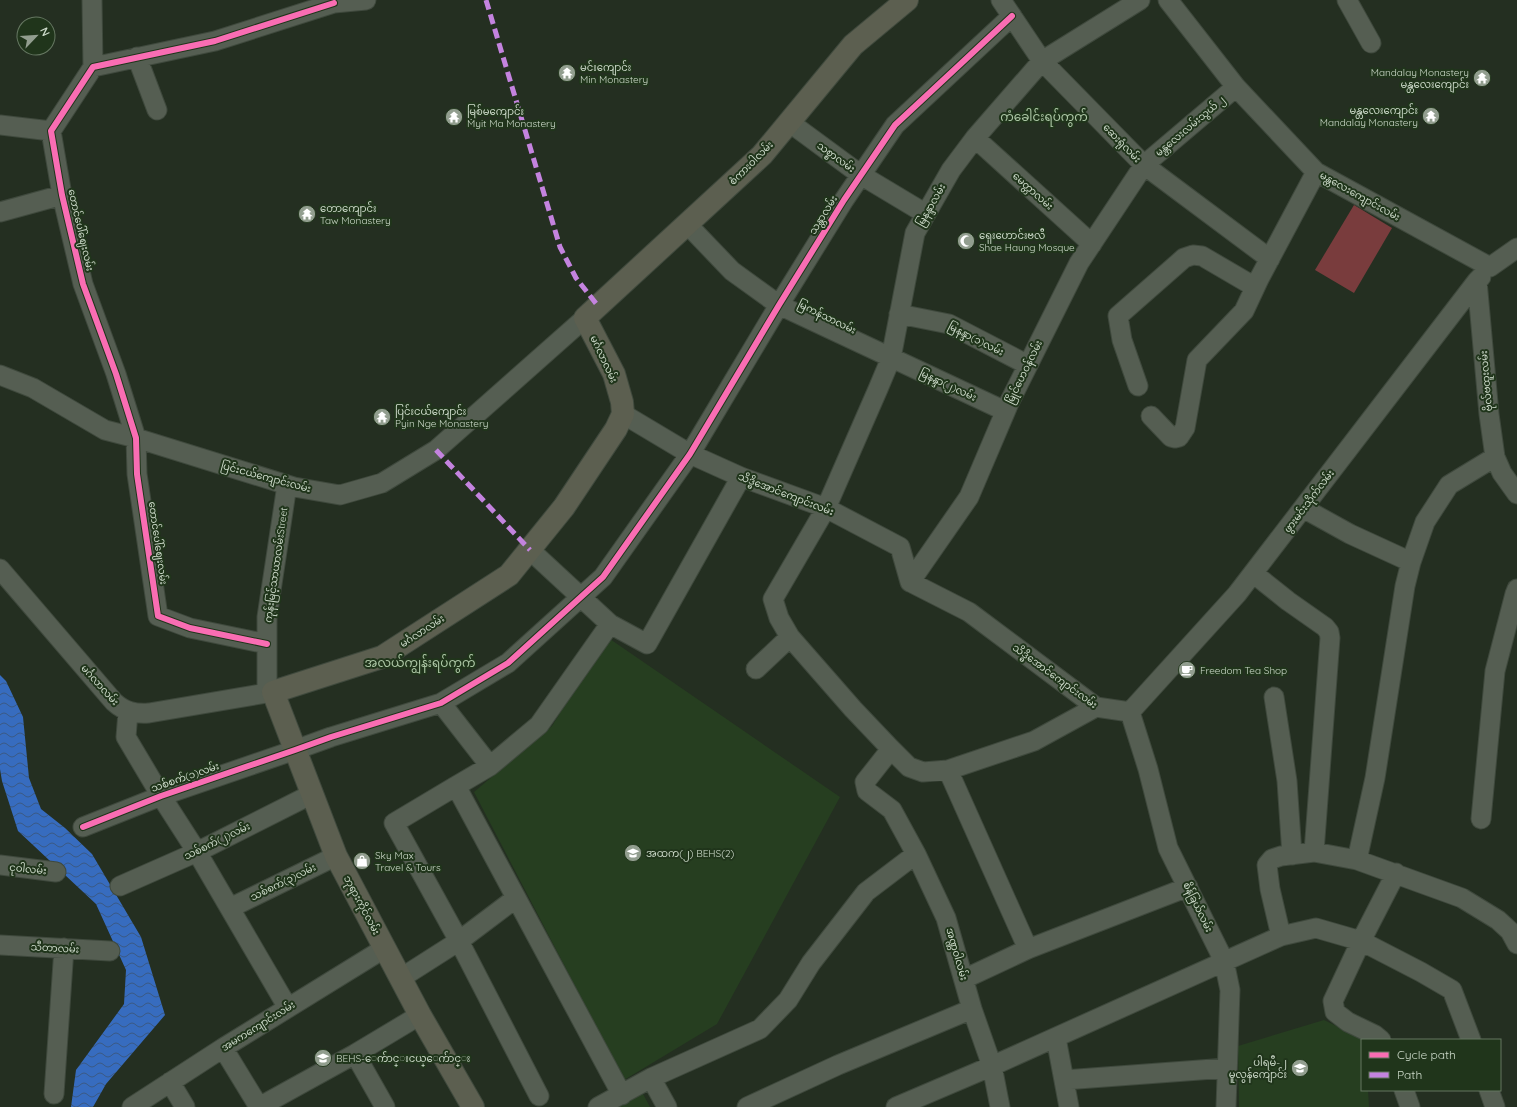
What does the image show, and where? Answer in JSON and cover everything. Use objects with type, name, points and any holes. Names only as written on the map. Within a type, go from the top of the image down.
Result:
[{"type":"main road","name":"စံကားဝါလမ်း","points":[[585,318],[762,155],[853,46],[908,0]]},
{"type":"main road","name":"မင်္ဂလာလမ်း","points":[[270,692],[382,657],[509,575],[564,507],[616,429],[623,414],[622,402],[614,374],[585,318]]},
{"type":"main road","name":"ဘုရားကိုင်လမ်း","points":[[270,692],[295,750],[336,856],[420,1015],[473,1107]]},
{"type":"street","points":[[0,125],[51,131],[93,67],[92,0]]},
{"type":"street","points":[[93,67],[215,41],[333,2],[366,0]]},
{"type":"street","name":"ဆေးရုံလမ်း","points":[[1001,0],[1042,61],[1144,165],[1270,259]]},
{"type":"street","name":"မြနန္ဒာလမ်း","points":[[790,637],[779,618],[773,599],[826,508],[891,358],[915,233],[951,170],[974,138],[1042,61],[1140,0]]},
{"type":"street","name":"မန္တလေးကျောင်းလမ်း","points":[[1168,0],[1236,87],[1316,172],[1490,267]]},
{"type":"street","points":[[1353,1],[1371,43]]},
{"type":"street","name":"သန္တာလမ်း","points":[[580,597],[603,577],[690,454],[844,200],[895,125],[1012,16]]},
{"type":"street","points":[[136,58],[157,110]]},
{"type":"street","name":"မန္တလေးလမ်းသွယ် ၂","points":[[1144,165],[1236,87]]},
{"type":"street","name":"သစ္စာလမ်း","points":[[789,122],[861,175],[926,214]]},
{"type":"street","name":"တောင်ပေါ်ဈေးလမ်း","points":[[51,131],[62,195],[83,284],[116,374],[136,438],[137,474],[158,616],[190,628],[267,644]]},
{"type":"street","name":"မေတ္တာလမ်း","points":[[974,138],[1092,244]]},
{"type":"street","name":"မြိုင်ဟေဝန်လမ်း","points":[[910,582],[969,497],[1005,411],[1079,263],[1144,165]]},
{"type":"street","points":[[1151,416],[1171,437],[1179,438],[1185,428],[1197,360],[1244,311],[1255,287],[1316,172]]},
{"type":"street","points":[[0,212],[62,195]]},
{"type":"street","name":"မြကန်သာလမ်း","points":[[687,224],[732,271],[779,305],[891,358]]},
{"type":"street","points":[[1476,281],[1490,267],[1517,248]]},
{"type":"street","points":[[1138,386],[1122,340],[1118,316],[1184,258],[1193,255],[1202,256],[1255,287]]},
{"type":"street","name":"ဗိုလ်ဗထူးလမ်း","points":[[1476,281],[1489,414],[1495,457],[1502,473],[1517,494]]},
{"type":"street","name":"ဖွားမင်းသိုက်လမ်း","points":[[1130,712],[1237,594],[1254,573],[1476,281]]},
{"type":"street","name":"မြနန္ဒာ(၁)လမ်း","points":[[899,314],[949,324],[1028,365]]},
{"type":"street","name":"ပြင်းငယ်ကျောင်းလမ်း","points":[[0,375],[33,388],[105,430],[136,438],[287,485],[340,495],[382,483],[436,450],[585,318]]},
{"type":"street","name":"မြနန္ဒာ(၂)လမ်း","points":[[891,358],[1005,411]]},
{"type":"street","name":"သိဒ္ဓိအောင်ကျောင်းလမ်း","points":[[623,414],[690,454],[741,477],[826,508],[900,547],[910,582],[969,612],[1096,708],[1130,712]]},
{"type":"street","points":[[1357,860],[1375,778],[1405,586],[1411,562],[1425,522],[1449,485],[1495,457]]},
{"type":"street","points":[[530,550],[610,624],[647,644],[741,477]]},
{"type":"street","name":"ကုန်းမြင့်သာယာလမ်းStreet","points":[[270,692],[267,617],[287,485]]},
{"type":"street","points":[[1303,508],[1350,534],[1411,562]]},
{"type":"street","name":"မင်္ဂလာလမ်း","points":[[0,569],[114,702],[128,712],[149,713],[270,692]]},
{"type":"street","points":[[1254,573],[1288,601],[1325,627],[1329,632],[1330,638],[1314,852]]},
{"type":"street","points":[[1481,819],[1495,671],[1517,589]]},
{"type":"street","name":"သစ်စက်(၁)လမ်း","points":[[83,827],[161,796],[295,750],[331,736],[441,703],[508,663],[580,597]]},
{"type":"street","points":[[539,1096],[459,941],[394,823],[490,766],[539,725],[610,624]]},
{"type":"street","points":[[756,669],[790,637],[853,709],[891,749],[909,767],[923,772],[948,770],[1034,741],[1096,708]]},
{"type":"street","points":[[1274,697],[1287,782],[1292,855]]},
{"type":"street","points":[[441,703],[490,766]]},
{"type":"street","points":[[128,712],[126,737],[161,796],[197,852],[288,1008]]},
{"type":"street","name":"စိန်ခြယ်လမ်း","points":[[1130,712],[1148,770],[1168,848],[1224,961],[1230,990],[1226,1107]]},
{"type":"street","name":"အဏ္ဏဝါလမ်း","points":[[891,749],[865,782],[867,790],[892,810],[916,854],[946,918],[972,1010],[992,1066],[1000,1107]]},
{"type":"street","points":[[948,770],[1028,949]]},
{"type":"street","points":[[456,786],[622,1095]]},
{"type":"street","name":"သစ်စက်(၂)လမ်း","points":[[120,886],[197,852],[312,794]]},
{"type":"street","points":[[1281,936],[1270,889],[1267,865],[1272,859],[1314,852],[1357,860],[1462,898],[1498,920],[1510,930],[1517,944]]},
{"type":"street","points":[[598,1107],[651,1078],[760,1029],[788,1000],[811,963],[866,892],[916,854]]},
{"type":"street","name":"သစ်စက်(၃)လမ်း","points":[[230,908],[336,856]]},
{"type":"street","name":"ငုဝါလမ်း","points":[[0,865],[56,872]]},
{"type":"street","points":[[1380,1039],[1375,1035],[1348,1022],[1335,1012],[1333,1001],[1361,941],[1396,873]]},
{"type":"street","points":[[964,979],[1028,949],[1188,887]]},
{"type":"street","points":[[401,978],[459,941],[516,898]]},
{"type":"street","points":[[896,1107],[1056,1038],[1281,936],[1316,928],[1361,941],[1452,990],[1472,1039]]},
{"type":"street","name":"သီတာလမ်း","points":[[0,945],[110,951]]},
{"type":"street","points":[[54,1094],[64,948]]},
{"type":"street","name":"အမကကျောင်းလမ်း","points":[[132,1107],[223,1048],[385,948]]},
{"type":"street","points":[[748,1107],[838,1065],[972,1010]]},
{"type":"street","points":[[223,1048],[259,1107],[356,1054],[420,1015]]},
{"type":"street","points":[[1056,1038],[1069,1107]]},
{"type":"street","points":[[356,1054],[385,1107]]},
{"type":"street","points":[[1064,1080],[1227,1068]]},
{"type":"street","points":[[651,1078],[667,1107]]},
{"type":"street","points":[[170,1082],[185,1107]]},
{"type":"street","points":[[1404,1091],[1410,1107]]},
{"type":"street","points":[[1489,1091],[1495,1107]]},
{"type":"shaded area","points":[[1354,205],[1392,228],[1354,293],[1315,270]]},
{"type":"shaded area","points":[[607,637],[840,797],[717,1024],[624,1080],[474,792],[552,726]]},
{"type":"shaded area","name":"ပါရမီ-၂ မူလွန်ကျောင်း","points":[[1324,1020],[1363,1039],[1361,1039],[1361,1091],[1368,1091],[1369,1107],[1239,1107],[1238,1046]]},
{"type":"shaded area","points":[[643,1094],[650,1107],[616,1107]]},
{"type":"water","points":[[0,675],[6,681],[23,717],[29,778],[41,809],[65,828],[92,854],[141,937],[165,1015],[106,1084],[93,1107],[71,1107],[76,1070],[124,1004],[126,970],[96,904],[18,831],[2,781],[0,769]]},
{"type":"marked path","points":[[486,0],[560,247],[576,278],[598,306]]},
{"type":"marked path","points":[[436,450],[530,550]]},
{"type":"cycle path","points":[[267,644],[190,628],[158,616],[137,474],[136,438],[116,374],[83,284],[62,195],[51,131],[93,67],[215,41],[334,3]]},
{"type":"cycle path","points":[[83,827],[161,796],[331,737],[441,703],[508,663],[603,577],[690,454],[844,200],[895,125],[1012,16]]},
{"type":"place","name":"မင်းကျောင်း Min Monastery","points":[[567,73]]},
{"type":"place","name":"Mandalay Monastery မန္တလေးကျောင်း","points":[[1482,78]]},
{"type":"place","name":"မန္တလေးကျောင်း Mandalay Monastery","points":[[1431,116]]},
{"type":"place","name":"မြစ်မကျောင်း Myit Ma Monastery","points":[[454,117]]},
{"type":"place","name":"တောကျောင်း Taw Monastery","points":[[307,214]]},
{"type":"place","name":"ရှေးဟောင်းဗလီ Shae Haung Mosque","points":[[966,241]]},
{"type":"place","name":"ပြင်းငယ်ကျောင်း Pyin Nge Monastery","points":[[382,417]]},
{"type":"place","name":"Freedom Tea Shop","points":[[1187,670]]},
{"type":"place","name":"အထက(၂) BEHS(2)","points":[[633,853]]},
{"type":"place","name":"Sky Max Travel & Tours","points":[[362,861]]},
{"type":"place","name":"BEHS-ေက်ာင္းငယ္ေက်ာင္း","points":[[323,1058]]},
{"type":"place","name":"ပါရမီ-၂ မူလွန်ကျောင်း","points":[[1300,1068]]},
{"type":"district","name":"ကံခေါင်းရပ်ကွက်","points":[[1044,116]]},
{"type":"district","name":"အလယ်ကျွန်းရပ်ကွက်","points":[[420,662]]}]
